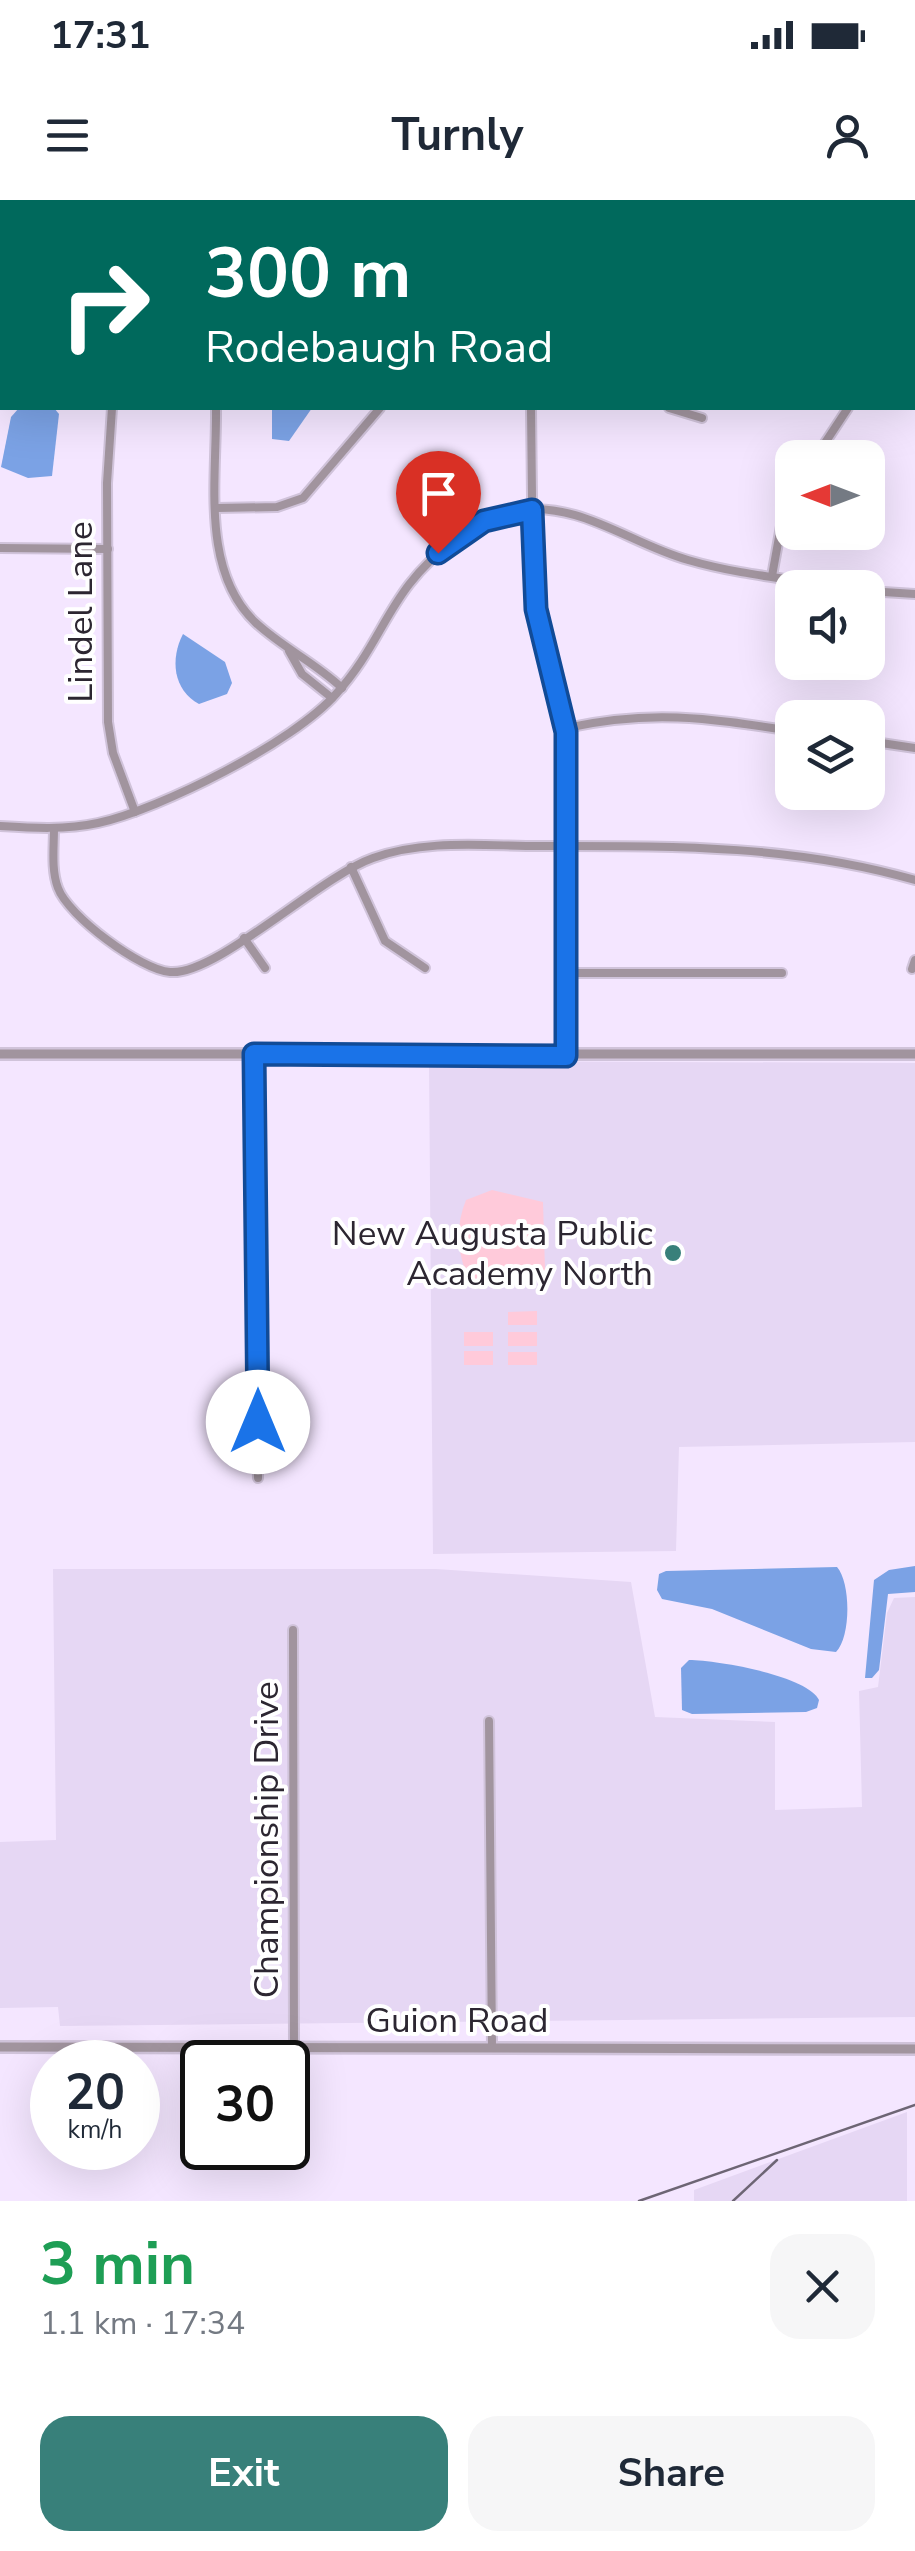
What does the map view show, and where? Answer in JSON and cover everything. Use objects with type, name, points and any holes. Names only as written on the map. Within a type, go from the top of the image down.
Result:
[{"type":"street","name":"Lindel Lane","points":[[112,410],[109,730],[135,812]]},
{"type":"street","points":[[216,410],[218,548],[230,588],[249,616],[289,651],[302,674],[332,698]]},
{"type":"street","points":[[218,508],[277,507],[303,498],[378,410]]},
{"type":"street","points":[[531,410],[536,609],[566,728],[566,1056]]},
{"type":"street","points":[[676,410],[702,418]]},
{"type":"street","points":[[827,440],[847,410]]},
{"type":"street","points":[[0,826],[54,828],[91,824],[135,812],[289,734],[342,688],[417,571],[484,521],[532,510],[580,516],[684,560],[775,576]]},
{"type":"street","points":[[0,548],[108,549]]},
{"type":"street","points":[[772,576],[777,550]]},
{"type":"street","points":[[885,592],[915,594]]},
{"type":"street","points":[[289,651],[303,655],[342,688]]},
{"type":"street","points":[[566,728],[615,718],[674,714],[775,728]]},
{"type":"street","points":[[885,744],[915,748]]},
{"type":"street","points":[[54,828],[54,874],[65,902],[148,966],[170,972],[193,970],[351,867],[386,854],[423,847],[730,847],[858,865],[915,880]]},
{"type":"street","points":[[351,867],[385,941],[425,968]]},
{"type":"street","points":[[244,938],[265,968]]},
{"type":"street","points":[[566,973],[782,973]]},
{"type":"street","points":[[0,1054],[915,1054]]},
{"type":"street","points":[[254,1054],[258,1478]]},
{"type":"street","name":"Championship Drive","points":[[293,1630],[294,2040]]},
{"type":"street","points":[[489,1721],[492,2048]]},
{"type":"street","name":"Guion Road","points":[[0,2047],[180,2048]]},
{"type":"street","name":"Guion Road","points":[[310,2049],[915,2049]]},
{"type":"shaded area","name":"New Augusta Public Academy North","points":[[429,1061],[915,1063],[915,1442],[679,1447],[676,1551],[433,1554]]},
{"type":"shaded area","points":[[492,1190],[543,1202],[545,1270],[537,1279],[469,1279],[459,1240],[462,1210],[466,1200]]},
{"type":"shaded area","points":[[537,1311],[537,1325],[508,1325],[508,1312]]},
{"type":"shaded area","points":[[464,1332],[493,1332],[493,1346],[464,1346]]},
{"type":"shaded area","points":[[508,1332],[537,1332],[537,1346],[508,1346]]},
{"type":"shaded area","points":[[464,1351],[493,1351],[493,1365],[464,1365]]},
{"type":"shaded area","points":[[508,1352],[537,1352],[537,1365],[508,1365]]},
{"type":"shaded area","points":[[53,1569],[436,1569],[631,1582],[655,1717],[775,1722],[775,1810],[862,1807],[859,1691],[878,1687],[887,1613],[894,1598],[915,1597],[915,2017],[60,2026],[58,2007],[0,2008],[0,1842],[56,1840]]},
{"type":"shaded area","points":[[907,2112],[907,2201],[694,2201],[694,2190]]},
{"type":"water","points":[[17,410],[56,410],[59,414],[52,476],[28,478],[1,467],[11,417]]},
{"type":"water","points":[[272,410],[311,410],[289,441],[272,439]]},
{"type":"water","points":[[183,634],[225,662],[232,683],[227,694],[199,704],[184,691],[175,663]]},
{"type":"water","points":[[915,1566],[915,1592],[888,1594],[879,1670],[872,1678],[865,1678],[874,1580],[889,1570]]},
{"type":"water","points":[[837,1567],[845,1585],[847,1610],[844,1635],[836,1652],[811,1649],[712,1609],[662,1599],[657,1590],[659,1574],[666,1571]]},
{"type":"water","points":[[689,1660],[740,1666],[780,1677],[811,1691],[819,1700],[817,1708],[806,1712],[692,1714],[682,1710],[681,1668]]},
{"type":"railway","points":[[639,2201],[915,2105]]},
{"type":"railway","points":[[733,2201],[777,2160]]},
{"type":"place","name":"New Augusta Public Academy North","points":[[673,1253]]},
{"type":"route","points":[[258,1422],[254,1054],[566,1056],[566,732],[560,690],[536,609],[532,510],[484,521],[438,553]]}]
